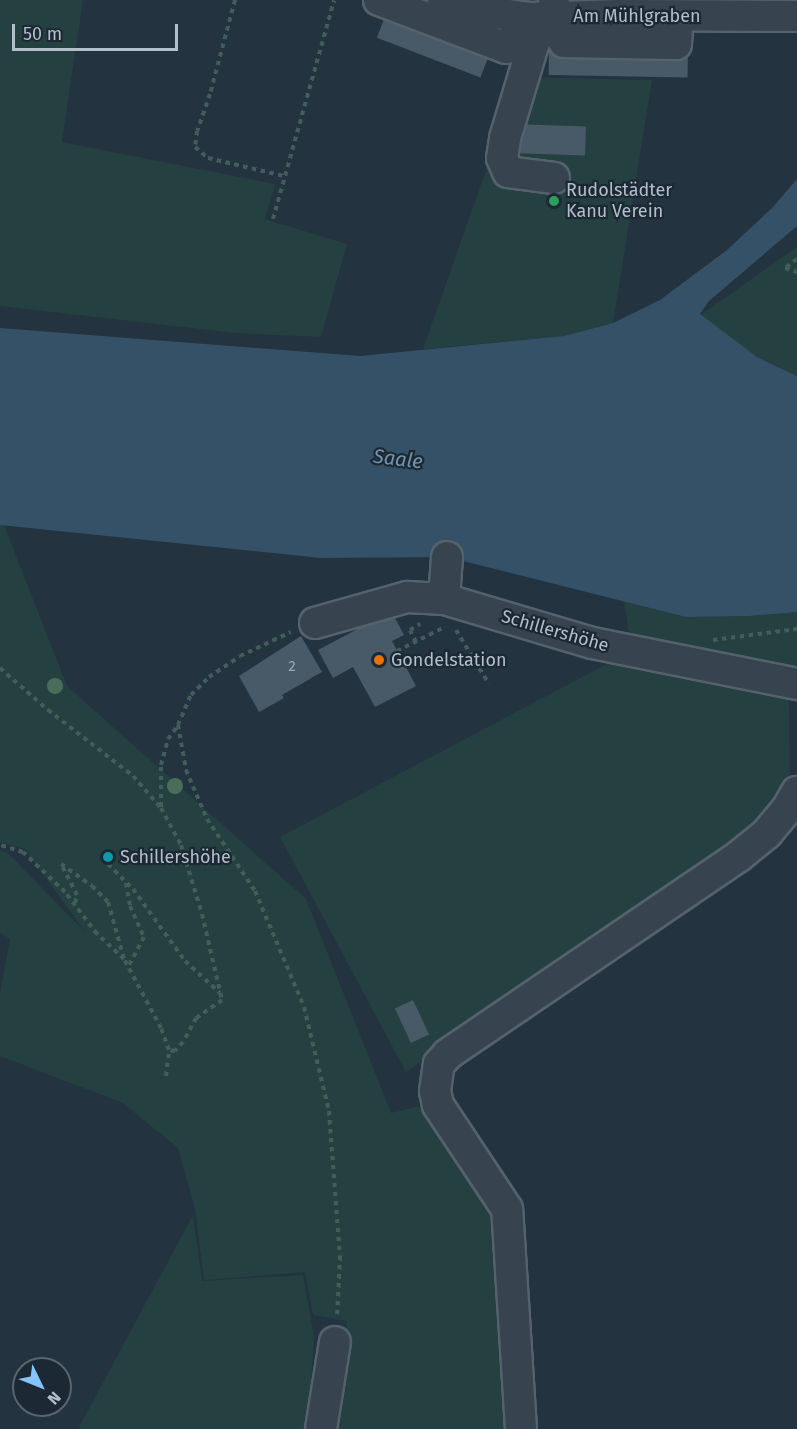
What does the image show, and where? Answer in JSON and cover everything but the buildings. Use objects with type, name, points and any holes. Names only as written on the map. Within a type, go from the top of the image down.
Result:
[{"type":"street","name":"Am Mühlgraben","points":[[379,0],[449,10],[549,19],[678,15],[797,16]]},
{"type":"street","points":[[549,19],[534,42],[505,138],[502,158],[508,172],[554,178]]},
{"type":"street","points":[[444,599],[447,557]]},
{"type":"street","name":"Schillershöhe","points":[[334,611],[407,597],[444,599],[592,643],[797,684]]},
{"type":"street","points":[[521,1429],[507,1209],[438,1105],[435,1091],[439,1064],[448,1054],[739,856],[774,825],[788,809],[797,792]]},
{"type":"street","points":[[321,1429],[335,1342]]},
{"type":"path","points":[[235,0],[210,94],[196,131],[195,147],[208,158],[284,176]]},
{"type":"path","points":[[273,219],[334,0]]},
{"type":"path","points":[[797,259],[785,268],[797,272]]},
{"type":"path","points":[[161,808],[161,765],[168,739],[178,725],[191,695],[208,677],[240,656],[334,611]]},
{"type":"path","points":[[397,651],[453,624],[489,684]]},
{"type":"path","points":[[416,626],[410,630],[416,642]]},
{"type":"path","points":[[0,668],[48,710],[134,776],[161,808],[181,845],[202,914],[222,1000],[196,1018],[183,1042],[175,1051],[169,1050]]},
{"type":"path","points":[[178,725],[186,770],[207,819],[255,891],[304,1007],[329,1111],[340,1256],[335,1342]]},
{"type":"path","points":[[0,845],[23,852],[74,904],[97,934],[124,959]]},
{"type":"path","points":[[74,904],[78,895],[61,864],[92,886],[108,902],[127,969],[142,992],[169,1050],[166,1076]]},
{"type":"path","points":[[108,864],[126,882],[185,962],[221,993]]},
{"type":"path","points":[[126,882],[130,906],[144,937],[127,969]]},
{"type":"green space","points":[[0,0],[83,0],[62,142],[275,184],[265,219],[347,244],[321,337],[235,333],[0,306]]},
{"type":"green space","name":"Rudolstädter Kanu Verein","points":[[519,77],[652,80],[613,323],[564,336],[423,349]]},
{"type":"green space","points":[[797,247],[797,376],[757,357],[700,315]]},
{"type":"green space","points":[[0,525],[4,525],[67,686],[306,899],[391,1113],[448,1099],[510,1192],[528,1429],[332,1429],[347,1321],[313,1315],[305,1272],[204,1280],[195,1209],[178,1148],[123,1103],[0,1056],[0,993],[10,939],[0,933],[0,850],[9,854],[85,932],[25,849],[0,842]]},
{"type":"green space","points":[[624,601],[686,617],[749,616],[797,612],[797,678],[631,646]]},
{"type":"green space","points":[[620,657],[789,697],[790,788],[765,821],[724,854],[406,1072],[280,837]]},
{"type":"green space","points":[[193,1215],[202,1281],[303,1275],[314,1336],[309,1420],[306,1429],[78,1429]]},
{"type":"water","name":"Saale","points":[[797,179],[797,226],[709,301],[700,314],[757,357],[797,376],[797,612],[749,616],[686,617],[447,557],[321,558],[0,525],[0,328],[360,356],[564,336],[613,323],[660,300],[727,250],[773,207]]},
{"type":"place","name":"Rudolstädter Kanu Verein","points":[[554,201]]},
{"type":"place","name":"Gondelstation","points":[[379,660]]},
{"type":"place","name":"Schillershöhe","points":[[108,857]]}]
